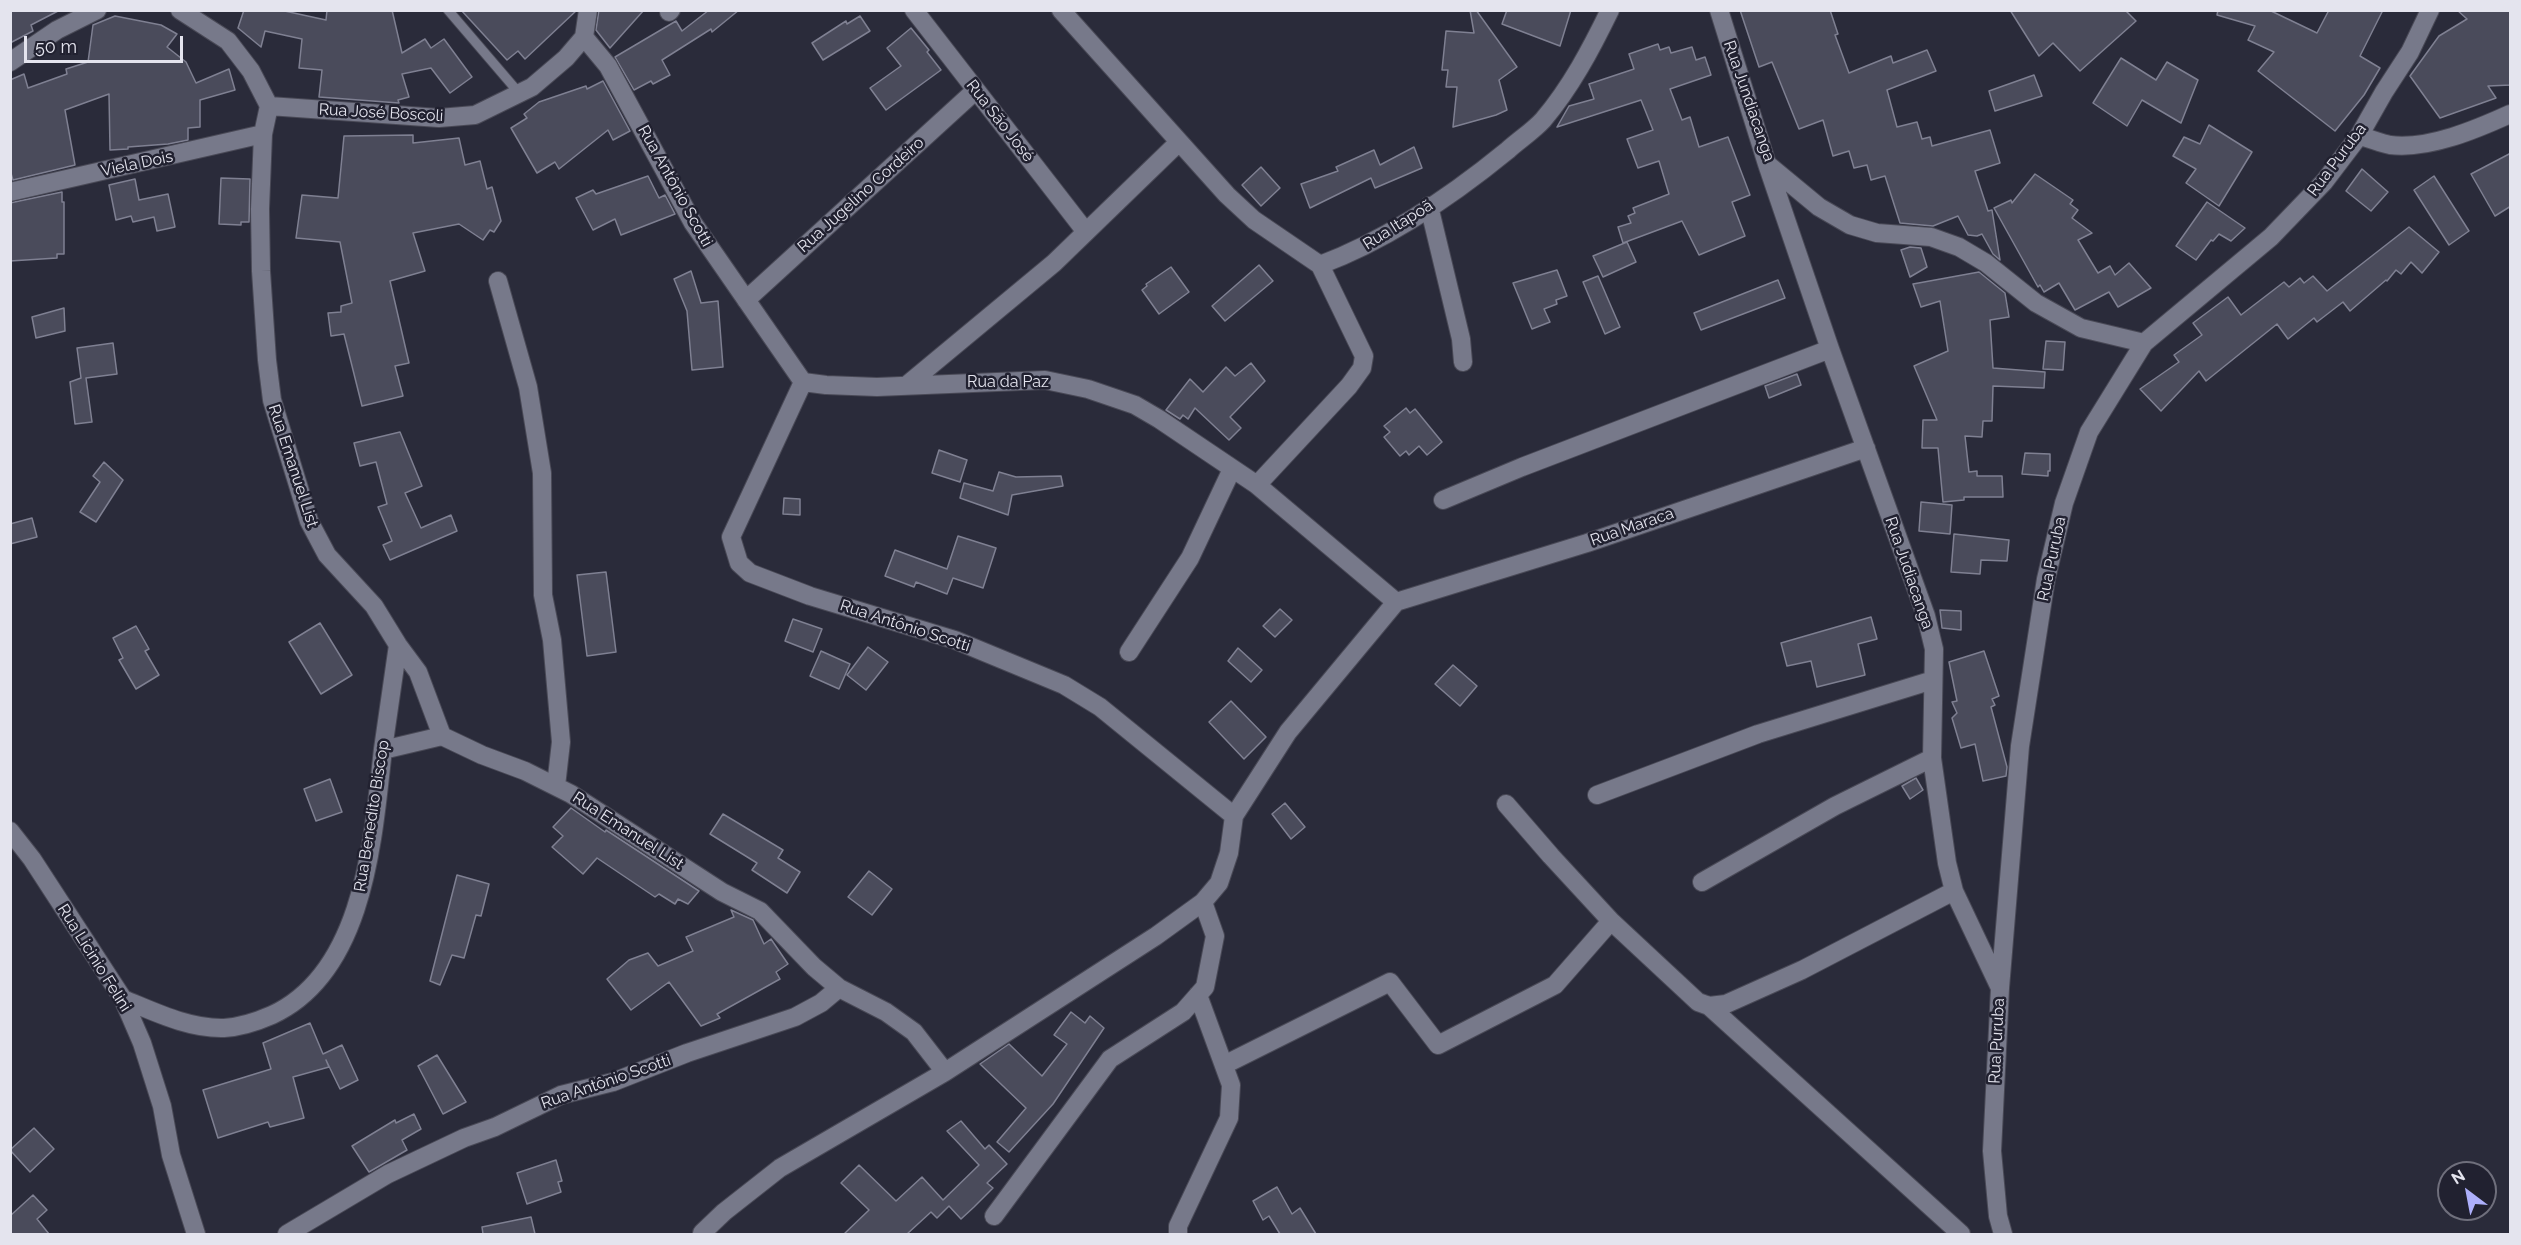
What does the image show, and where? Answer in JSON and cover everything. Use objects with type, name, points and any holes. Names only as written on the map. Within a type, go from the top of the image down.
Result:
[{"type":"street","points":[[10,62],[57,30],[97,10]]},
{"type":"street","points":[[180,10],[228,41],[251,71],[269,106]]},
{"type":"street","points":[[584,37],[588,10]]},
{"type":"street","name":"Rua São José","points":[[914,10],[1086,232]]},
{"type":"street","points":[[1061,10],[1227,195],[1254,220],[1320,265],[1358,339],[1364,356],[1362,368],[1349,386],[1257,485]]},
{"type":"street","name":"Rua Itapoã","points":[[1320,265],[1357,251],[1391,232],[1489,165],[1542,121],[1583,65],[1610,10]]},
{"type":"street","name":"Rua Jundiacanga","points":[[1719,10],[1767,164],[1820,207],[1850,225],[1877,233],[1931,237],[1959,247],[1986,263],[2036,303],[2081,328],[2144,343]]},
{"type":"street","name":"Rua Puruba","points":[[2003,1234],[1998,1216],[1992,1151],[2000,988],[2020,746],[2051,557],[2064,503],[2090,432],[2144,343],[2271,237],[2324,182],[2359,136],[2410,52],[2430,10]]},
{"type":"street","name":"Rua José Boscoli","points":[[269,106],[439,118],[475,115],[532,87],[566,58],[584,37]]},
{"type":"street","name":"Rua Antônio Scotti","points":[[584,37],[608,66],[693,223],[804,382],[731,537],[739,563],[750,573],[810,596],[955,640],[1064,685],[1100,707],[1234,816]]},
{"type":"street","name":"Rua Jugelino Cordeiro","points":[[746,300],[976,90]]},
{"type":"street","name":"Rua Emanuel List","points":[[269,106],[263,134],[260,209],[261,271],[272,400],[302,501],[315,535],[327,555],[374,606],[418,672],[442,736],[556,786],[722,892],[760,911],[814,967],[838,988]]},
{"type":"street","points":[[2359,136],[2391,145],[2427,142],[2475,130],[2511,114]]},
{"type":"street","name":"Viela Dois","points":[[10,192],[263,134]]},
{"type":"street","points":[[907,384],[1053,263],[1178,143]]},
{"type":"street","name":"Rua Judiacanga","points":[[1767,164],[1830,349],[1926,616],[1934,649],[1932,758],[1936,798],[1954,891],[2000,988]]},
{"type":"street","points":[[1429,206],[1461,339],[1463,362]]},
{"type":"street","points":[[498,281],[528,387],[542,473],[543,596],[552,640],[561,742],[556,786]]},
{"type":"street","points":[[1443,500],[1522,467],[1830,349]]},
{"type":"street","name":"Rua da Paz","points":[[804,382],[877,387],[1045,380],[1088,389],[1135,405],[1257,485],[1396,602]]},
{"type":"street","name":"Rua Maraca","points":[[1396,602],[1587,543],[1866,448]]},
{"type":"street","points":[[1129,652],[1190,558],[1232,469]]},
{"type":"street","points":[[702,1233],[724,1212],[780,1168],[945,1072],[1156,936],[1203,902],[1219,883],[1229,853],[1234,816],[1288,732],[1396,602]]},
{"type":"street","name":"Rua Benedito Biscop","points":[[123,999],[182,1022],[222,1028],[243,1026],[286,1008],[300,998],[333,958],[347,934],[365,878],[381,784],[383,750],[398,645]]},
{"type":"street","points":[[1597,795],[1758,734],[1933,680]]},
{"type":"street","points":[[383,750],[442,736]]},
{"type":"street","points":[[1702,882],[1835,806],[1932,758]]},
{"type":"street","points":[[1506,804],[1611,921],[1698,1002],[1709,1006],[1961,1234]]},
{"type":"street","name":"Rua Licinio Felini","points":[[10,831],[32,859],[123,999],[142,1043],[162,1106],[171,1155],[196,1234]]},
{"type":"street","points":[[1709,1006],[1726,1004],[1802,970],[1954,891]]},
{"type":"street","points":[[994,1216],[1110,1059],[1183,1012],[1205,987],[1215,936],[1203,902]]},
{"type":"street","points":[[1224,1065],[1390,982],[1438,1045],[1555,985],[1611,921]]},
{"type":"street","points":[[838,988],[870,1003],[914,1032],[945,1072]]},
{"type":"street","name":"Rua Antônio Scotti","points":[[287,1234],[388,1174],[464,1138],[495,1127],[561,1095],[613,1082],[687,1053],[795,1017],[821,1003],[838,988]]},
{"type":"street","points":[[1178,1234],[1178,1226],[1229,1118],[1231,1085],[1198,995]]},
{"type":"lane","points":[[448,10],[519,93]]},
{"type":"building","points":[[10,10],[60,10],[31,25],[33,31],[10,43]]},
{"type":"building","points":[[244,10],[280,10],[326,20],[327,10],[392,10],[402,53],[425,39],[431,48],[444,39],[472,77],[450,93],[431,68],[402,74],[409,97],[398,100],[399,103],[319,97],[322,70],[299,68],[302,39],[265,31],[261,47],[238,28]]},
{"type":"building","points":[[461,10],[577,10],[525,59],[518,51],[507,60]]},
{"type":"building","points":[[599,10],[644,10],[610,48],[596,30]]},
{"type":"building","points":[[709,10],[739,10],[712,32],[711,29],[662,60],[670,75],[634,90],[615,57],[676,21],[682,31]]},
{"type":"building","points":[[1470,10],[1476,10],[1517,67],[1499,80],[1507,110],[1453,127],[1457,87],[1446,87],[1448,70],[1442,70],[1446,31],[1474,33]]},
{"type":"building","points":[[1507,10],[1571,10],[1560,46],[1502,24]]},
{"type":"building","points":[[1740,10],[1830,10],[1838,34],[1835,35],[1849,73],[1891,56],[1893,63],[1927,50],[1936,71],[1887,90],[1897,127],[1917,122],[1922,139],[1930,137],[1932,146],[1990,130],[2000,163],[1975,171],[1988,211],[1992,210],[2000,260],[1993,254],[1982,234],[1968,235],[1958,216],[1933,226],[1900,223],[1885,176],[1871,180],[1867,165],[1854,168],[1849,151],[1833,156],[1823,120],[1799,129],[1772,62],[1759,67]]},
{"type":"building","points":[[2010,10],[2125,10],[2136,21],[2080,71],[2053,43],[2039,56]]},
{"type":"building","points":[[2218,10],[2269,10],[2317,33],[2329,10],[2383,10],[2360,56],[2380,68],[2364,95],[2335,131],[2258,71],[2274,52],[2248,40],[2255,26],[2217,15]]},
{"type":"building","points":[[2457,10],[2511,10],[2511,85],[2488,86],[2496,98],[2440,118],[2410,76],[2439,36],[2467,19]]},
{"type":"building","points":[[115,16],[161,25],[177,34],[167,47],[186,62],[196,83],[229,69],[235,90],[200,100],[200,127],[188,128],[188,140],[128,147],[128,149],[110,150],[109,94],[65,110],[75,165],[13,180],[10,170],[10,80],[24,74],[28,88],[67,74],[66,69],[88,62],[93,25]]},
{"type":"building","points":[[860,16],[870,31],[823,60],[812,43],[846,21],[847,24]]},
{"type":"building","points":[[911,28],[929,50],[927,52],[941,70],[886,110],[870,88],[901,66],[887,48]]},
{"type":"building","points":[[1658,44],[1660,50],[1669,47],[1671,53],[1692,47],[1696,60],[1705,57],[1711,75],[1670,89],[1682,120],[1690,117],[1699,147],[1728,137],[1750,195],[1732,202],[1745,236],[1699,255],[1682,221],[1623,243],[1618,227],[1631,223],[1628,216],[1635,213],[1633,208],[1669,194],[1659,161],[1638,168],[1627,139],[1653,130],[1641,100],[1557,127],[1569,106],[1594,99],[1589,84],[1634,69],[1629,54]]},
{"type":"building","points":[[2121,58],[2156,80],[2167,62],[2198,80],[2181,123],[2142,100],[2127,126],[2093,103]]},
{"type":"building","points":[[2034,75],[2042,96],[1995,111],[1989,91]]},
{"type":"building","points":[[603,81],[630,131],[613,140],[608,130],[559,169],[555,162],[537,173],[511,128],[527,118],[524,114],[539,102],[586,86],[587,89]]},
{"type":"building","points":[[2209,125],[2252,152],[2219,206],[2186,183],[2196,169],[2173,156],[2184,137],[2200,144]]},
{"type":"building","points":[[413,135],[413,143],[459,138],[465,165],[480,161],[487,189],[492,187],[501,221],[494,232],[490,230],[483,240],[459,224],[413,233],[425,271],[390,281],[409,363],[395,366],[403,396],[362,406],[344,334],[331,336],[328,313],[341,312],[341,306],[352,303],[340,242],[296,238],[302,195],[338,198],[344,136]]},
{"type":"building","points":[[1414,147],[1422,168],[1375,188],[1371,178],[1310,208],[1301,184],[1338,171],[1336,167],[1374,150],[1380,165]]},
{"type":"building","points":[[2511,153],[2511,206],[2495,216],[2471,174]]},
{"type":"building","points":[[1261,167],[1280,188],[1261,206],[1242,185]]},
{"type":"building","points":[[2362,169],[2388,192],[2371,211],[2346,191]]},
{"type":"building","points":[[2035,174],[2073,200],[2070,204],[2078,210],[2072,218],[2092,233],[2078,240],[2098,273],[2110,266],[2115,275],[2129,263],[2151,288],[2118,307],[2109,292],[2075,310],[2059,283],[2044,292],[2040,285],[2038,287],[1994,208],[2011,200],[2012,203]]},
{"type":"building","points":[[648,176],[659,198],[665,195],[675,214],[621,235],[615,219],[593,230],[576,198],[593,190],[596,194]]},
{"type":"building","points":[[2434,176],[2469,231],[2449,245],[2414,190]]},
{"type":"building","points":[[221,178],[250,179],[249,222],[241,222],[241,225],[219,224]]},
{"type":"building","points":[[135,179],[139,200],[168,194],[175,227],[157,231],[154,217],[133,222],[131,216],[116,220],[109,185]]},
{"type":"building","points":[[62,192],[64,254],[57,254],[57,258],[10,261],[10,203]]},
{"type":"building","points":[[2207,202],[2245,228],[2231,241],[2219,234],[2213,241],[2211,240],[2196,260],[2176,246]]},
{"type":"building","points":[[2409,227],[2439,252],[2422,273],[2411,262],[2401,274],[2396,270],[2387,281],[2350,311],[2343,302],[2317,322],[2314,318],[2288,339],[2277,324],[2206,381],[2199,371],[2161,411],[2140,389],[2179,362],[2174,355],[2202,335],[2193,323],[2228,297],[2241,315],[2284,282],[2289,287],[2300,278],[2304,283],[2313,276],[2327,291]]},
{"type":"building","points":[[1627,242],[1636,262],[1603,277],[1593,256]]},
{"type":"building","points":[[1910,247],[1921,248],[1927,267],[1910,277],[1901,250]]},
{"type":"building","points":[[1259,265],[1273,281],[1225,321],[1212,306]]},
{"type":"building","points":[[1171,267],[1189,292],[1159,314],[1142,290],[1147,286],[1146,284]]},
{"type":"building","points":[[1557,270],[1567,296],[1556,300],[1557,304],[1544,309],[1550,322],[1532,329],[1513,283]]},
{"type":"building","points":[[691,271],[701,303],[718,301],[723,367],[692,370],[687,311],[674,279]]},
{"type":"building","points":[[1979,272],[2005,293],[2009,317],[1990,320],[1993,368],[2045,372],[2044,388],[1993,386],[1992,421],[1983,421],[1982,437],[1965,436],[1969,472],[1977,471],[1977,476],[2002,476],[2003,497],[1964,497],[1964,500],[1943,502],[1938,448],[1922,448],[1923,420],[1937,420],[1914,366],[1948,351],[1940,301],[1921,307],[1913,284]]},
{"type":"building","points":[[1598,276],[1620,327],[1605,334],[1583,282]]},
{"type":"building","points":[[1778,280],[1785,298],[1701,330],[1694,313]]},
{"type":"building","points":[[64,308],[65,331],[36,338],[32,317]]},
{"type":"building","points":[[2046,341],[2065,342],[2063,370],[2043,369]]},
{"type":"building","points":[[113,343],[117,374],[86,378],[92,422],[75,424],[70,382],[81,378],[77,348]]},
{"type":"building","points":[[1251,363],[1265,381],[1230,417],[1241,428],[1229,440],[1195,408],[1188,419],[1183,415],[1180,419],[1166,410],[1190,379],[1203,392],[1226,367],[1235,376]]},
{"type":"building","points":[[1797,374],[1801,385],[1769,398],[1765,386]]},
{"type":"building","points":[[1406,408],[1410,413],[1415,409],[1442,442],[1427,455],[1419,446],[1409,455],[1406,451],[1400,456],[1384,437],[1390,432],[1384,426]]},
{"type":"building","points":[[400,432],[422,486],[405,493],[421,528],[451,515],[457,531],[390,560],[383,545],[392,541],[378,507],[387,504],[376,462],[360,466],[354,443]]},
{"type":"building","points":[[939,450],[967,460],[960,482],[932,473]]},
{"type":"building","points":[[2025,453],[2050,454],[2048,476],[2022,474]]},
{"type":"building","points":[[104,462],[123,480],[96,522],[80,512],[100,482],[93,476]]},
{"type":"building","points":[[999,472],[1016,477],[1061,476],[1063,486],[1012,495],[1008,515],[960,498],[964,483],[993,491]]},
{"type":"building","points":[[784,498],[800,499],[800,515],[783,514]]},
{"type":"building","points":[[1921,502],[1952,505],[1950,534],[1919,531]]},
{"type":"building","points":[[32,518],[37,537],[10,544],[10,524]]},
{"type":"building","points":[[1954,534],[2009,540],[2007,561],[1981,560],[1980,574],[1951,572]]},
{"type":"building","points":[[958,536],[996,548],[983,588],[953,578],[947,594],[916,582],[914,587],[885,576],[895,550],[947,569]]},
{"type":"building","points":[[606,572],[616,652],[587,656],[577,575]]},
{"type":"building","points":[[1280,609],[1292,620],[1275,637],[1263,626]]},
{"type":"building","points":[[1940,610],[1961,611],[1961,630],[1942,628]]},
{"type":"building","points":[[1871,617],[1877,639],[1858,644],[1865,675],[1817,687],[1811,661],[1787,666],[1781,643]]},
{"type":"building","points":[[793,619],[822,629],[813,652],[785,641]]},
{"type":"building","points":[[320,623],[352,675],[321,694],[289,642]]},
{"type":"building","points":[[136,626],[149,649],[145,651],[159,675],[136,689],[119,660],[123,658],[113,638]]},
{"type":"building","points":[[868,647],[888,662],[866,690],[847,675]]},
{"type":"building","points":[[1238,648],[1262,670],[1251,682],[1228,661]]},
{"type":"building","points":[[821,651],[850,664],[839,689],[810,676]]},
{"type":"building","points":[[1984,651],[1999,696],[1992,699],[1995,705],[1991,707],[2007,767],[2006,776],[1983,781],[1975,744],[1961,748],[1952,718],[1957,713],[1952,702],[1957,701],[1949,662]]},
{"type":"building","points":[[1453,665],[1477,686],[1460,706],[1435,684]]},
{"type":"building","points":[[1231,701],[1266,737],[1244,759],[1209,722]]},
{"type":"building","points":[[1916,778],[1923,790],[1910,799],[1902,786]]},
{"type":"building","points":[[330,779],[342,812],[316,821],[304,789]]},
{"type":"building","points":[[1285,803],[1305,827],[1291,839],[1272,814]]},
{"type":"building","points":[[571,808],[699,891],[688,904],[678,899],[675,904],[659,894],[655,897],[597,858],[583,874],[552,847],[563,836],[553,827]]},
{"type":"building","points":[[723,814],[783,850],[778,858],[800,872],[787,893],[752,870],[757,863],[710,834]]},
{"type":"building","points":[[869,871],[892,889],[872,915],[848,897]]},
{"type":"building","points":[[457,875],[489,884],[481,916],[476,915],[464,958],[452,955],[440,985],[430,981]]},
{"type":"building","points":[[731,910],[753,920],[764,944],[771,939],[788,964],[776,972],[780,979],[717,1014],[720,1018],[701,1026],[669,982],[631,1010],[607,979],[629,960],[648,953],[658,966],[693,951],[686,937],[734,917]]},
{"type":"building","points":[[1071,1012],[1085,1023],[1090,1016],[1104,1028],[1053,1104],[1009,1152],[997,1142],[1026,1108],[980,1064],[1009,1044],[1042,1076],[1067,1044],[1054,1035]]},
{"type":"building","points":[[310,1023],[323,1054],[342,1045],[358,1080],[340,1089],[326,1060],[329,1067],[293,1077],[304,1118],[270,1127],[268,1122],[218,1138],[203,1090],[271,1069],[263,1043]]},
{"type":"building","points":[[437,1055],[466,1102],[443,1114],[418,1066]]},
{"type":"building","points":[[414,1114],[421,1129],[402,1140],[407,1150],[369,1172],[352,1146],[395,1120],[396,1123]]},
{"type":"building","points":[[961,1121],[985,1149],[989,1145],[1007,1164],[987,1183],[993,1188],[974,1207],[961,1219],[949,1206],[937,1218],[931,1212],[907,1234],[844,1234],[869,1210],[841,1183],[859,1165],[896,1201],[922,1177],[943,1200],[979,1165],[947,1131]]},
{"type":"building","points":[[34,1128],[54,1149],[30,1172],[10,1150]]},
{"type":"building","points":[[556,1160],[562,1181],[558,1182],[561,1192],[527,1204],[517,1173]]},
{"type":"building","points":[[1277,1187],[1292,1214],[1300,1208],[1316,1234],[1280,1234],[1269,1216],[1263,1220],[1253,1201]]},
{"type":"building","points":[[33,1195],[47,1210],[37,1219],[49,1234],[10,1234],[10,1216]]},
{"type":"building","points":[[531,1217],[535,1234],[483,1234],[482,1227]]}]
